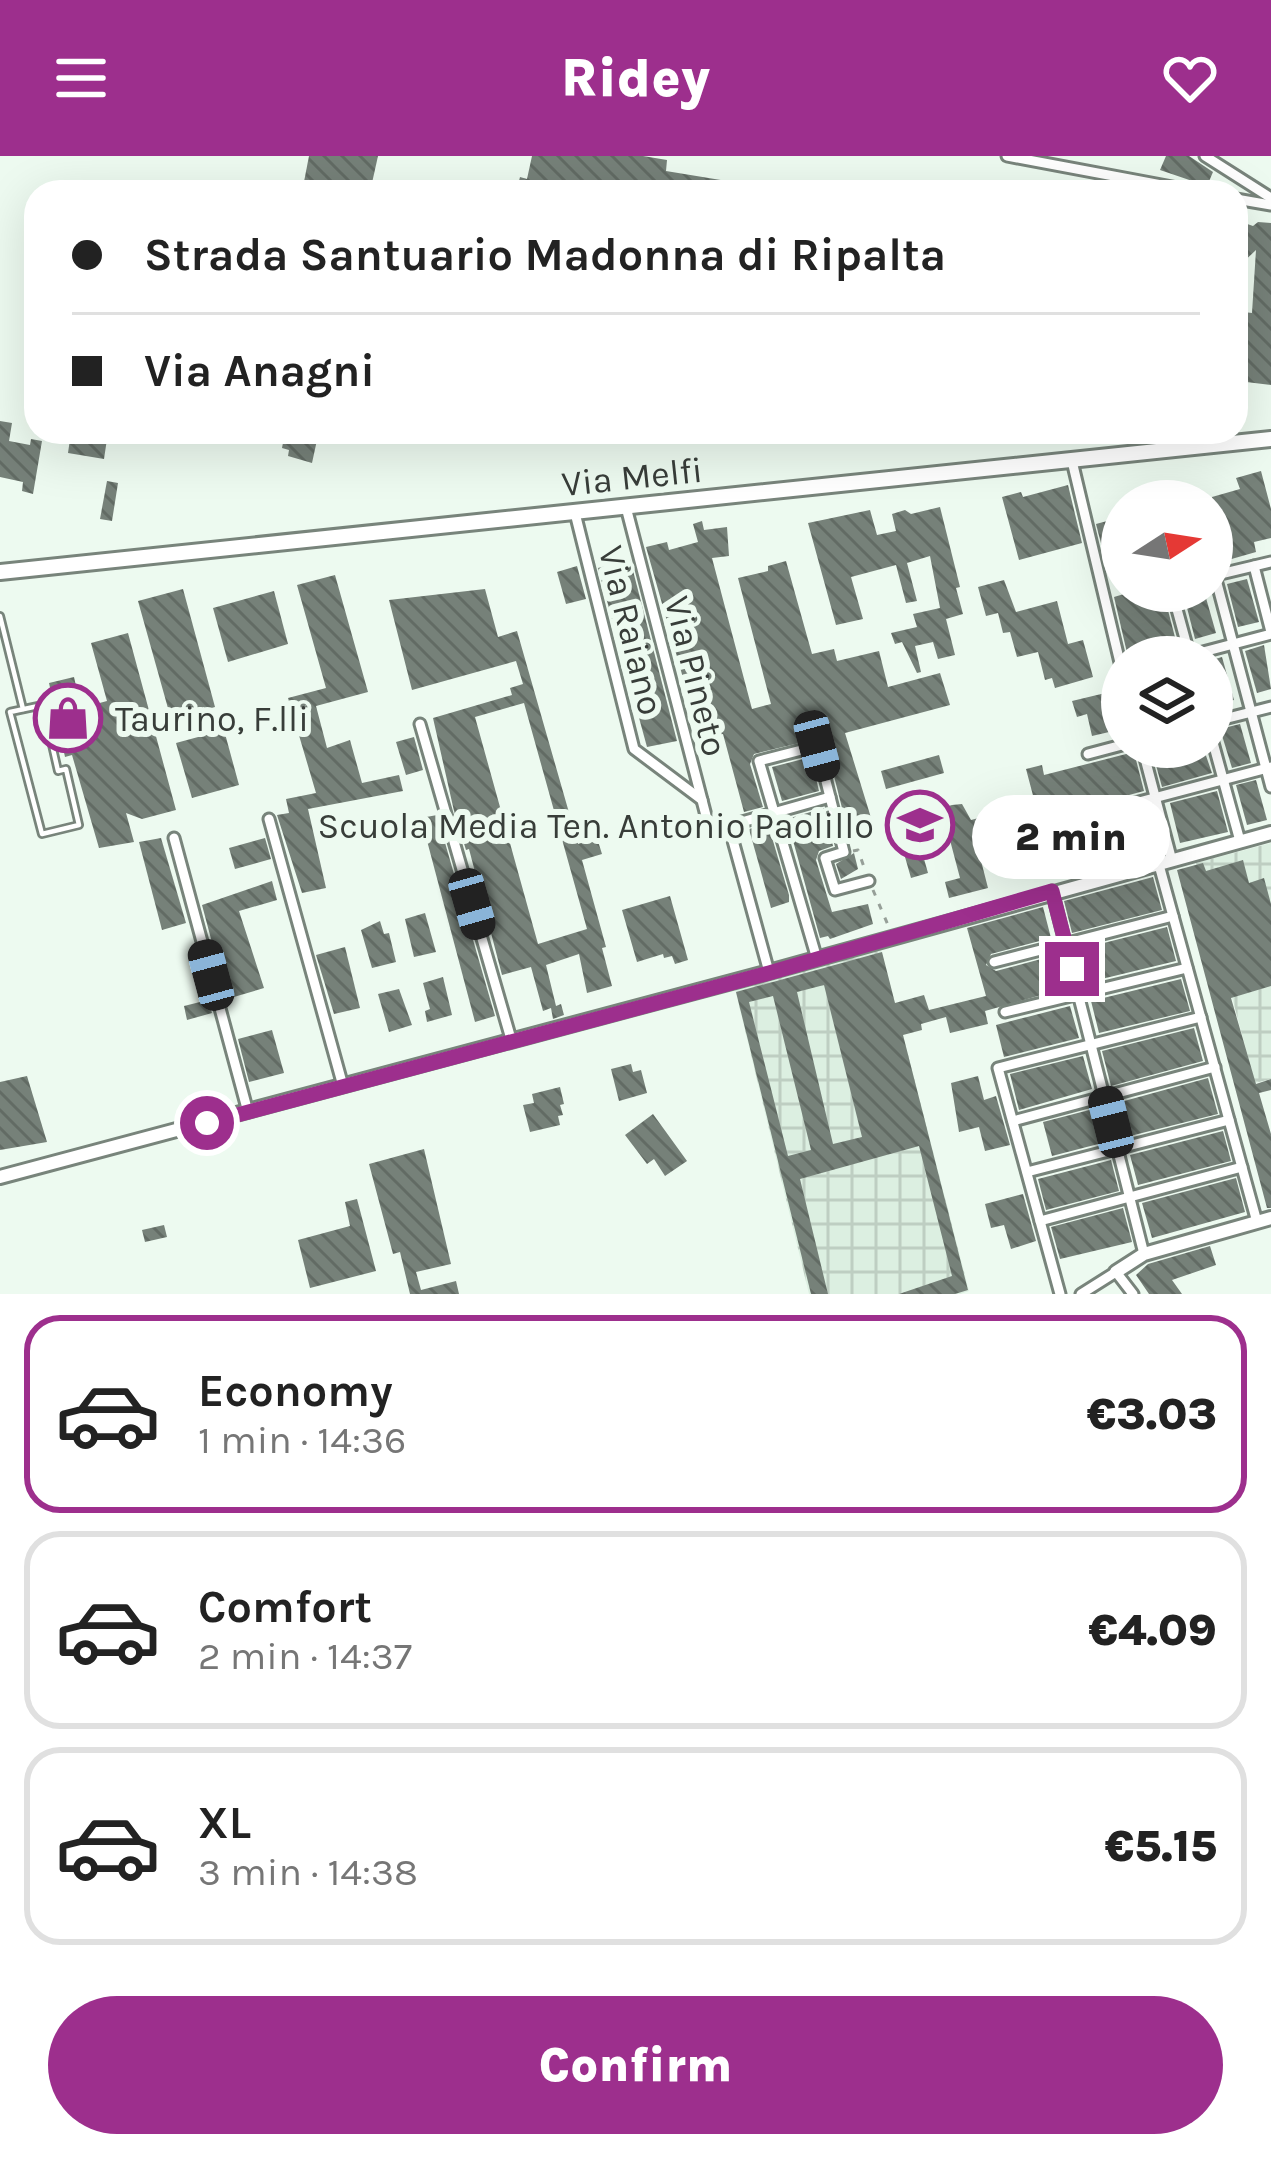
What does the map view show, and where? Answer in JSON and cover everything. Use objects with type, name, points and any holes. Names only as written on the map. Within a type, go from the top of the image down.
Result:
[{"type":"main road","name":"Via Melfi","points":[[0,572],[1226,444]]},
{"type":"street","points":[[1007,156],[1135,180]]},
{"type":"street","points":[[1205,156],[1239,180]]},
{"type":"street","points":[[1072,461],[1114,636]]},
{"type":"street","name":"Via Pineto","points":[[626,507],[710,832],[729,826]]},
{"type":"street","name":"Via Raiano","points":[[574,512],[634,749],[701,800]]},
{"type":"street","points":[[1233,571],[1271,562]]},
{"type":"street","points":[[1254,566],[1271,633],[1233,644],[1271,787]]},
{"type":"street","points":[[1233,717],[1271,707]]},
{"type":"street","points":[[420,724],[511,1039]]},
{"type":"street","points":[[817,959],[759,760],[817,746],[844,852],[824,858],[836,890],[869,881]]},
{"type":"street","points":[[1088,754],[1101,751]]},
{"type":"street","points":[[1081,1294],[1144,1254],[1264,1220],[1242,1167],[1173,916],[1147,768]]},
{"type":"street","points":[[1220,768],[1240,842]]},
{"type":"street","points":[[1102,812],[1269,768]]},
{"type":"street","points":[[769,973],[729,826],[830,796]]},
{"type":"street","points":[[269,819],[343,1086]]},
{"type":"street","points":[[0,1178],[769,973],[1271,833]]},
{"type":"street","points":[[174,838],[248,1112]]},
{"type":"street","points":[[1052,891],[1144,1254]]},
{"type":"street","points":[[994,962],[1173,916]]},
{"type":"street","points":[[1005,1012],[1187,968]]},
{"type":"street","points":[[1060,1294],[998,1068],[1201,1017]]},
{"type":"street","points":[[1012,1121],[1215,1066]]},
{"type":"street","points":[[1027,1172],[1229,1120]]},
{"type":"street","points":[[1040,1221],[1242,1167]]},
{"type":"street","points":[[1116,1272],[1132,1294]]},
{"type":"lane","points":[[0,616],[23,709]]},
{"type":"lane","points":[[43,704],[58,771],[66,770],[80,825],[42,834],[10,712],[23,709],[43,704]]},
{"type":"shaded area","points":[[1271,843],[1271,1079],[1255,1083],[1196,863]]},
{"type":"shaded area","points":[[881,950],[969,1291],[960,1294],[809,1294],[735,989]]},
{"type":"building","points":[[309,156],[378,156],[373,180],[304,180]]},
{"type":"building","points":[[532,156],[643,156],[667,160],[666,171],[721,180],[519,180],[527,179]]},
{"type":"building","points":[[1166,156],[1189,156],[1213,172],[1210,180],[1189,180],[1160,170]]},
{"type":"building","points":[[1271,223],[1271,385],[1248,382],[1248,312],[1252,313],[1256,250],[1248,258],[1248,224]]},
{"type":"building","points":[[0,421],[12,423],[9,441],[41,444],[33,494],[22,491],[23,482],[0,477]]},
{"type":"building","points":[[69,444],[106,444],[104,459],[68,453]]},
{"type":"building","points":[[283,444],[316,444],[312,463],[288,456],[289,450]]},
{"type":"building","points":[[1261,471],[1271,509],[1271,538],[1254,542],[1256,552],[1233,559],[1233,491],[1240,489],[1236,478]]},
{"type":"building","points":[[107,481],[118,483],[112,521],[100,519]]},
{"type":"building","points":[[1068,485],[1082,543],[1019,560],[1002,497],[1021,492],[1023,497]]},
{"type":"building","points":[[940,507],[963,614],[946,619],[955,655],[938,659],[933,642],[915,646],[921,672],[917,673],[902,642],[895,644],[891,633],[917,627],[913,614],[940,608],[930,556],[907,563],[917,601],[906,603],[896,565],[851,577],[863,619],[836,625],[808,523],[870,510],[877,535],[896,531],[892,514]]},
{"type":"building","points":[[702,521],[704,530],[727,527],[729,556],[712,558],[752,709],[771,704],[738,578],[786,561],[812,654],[834,649],[837,661],[879,651],[888,687],[940,673],[950,705],[845,733],[872,821],[847,828],[826,744],[820,738],[754,754],[750,764],[763,807],[744,812],[723,734],[700,738],[646,547],[667,542],[669,550],[698,542],[693,524]]},
{"type":"building","points":[[630,559],[677,741],[647,747],[598,568]]},
{"type":"building","points":[[577,566],[586,599],[566,604],[557,572]]},
{"type":"building","points":[[335,575],[368,692],[316,706],[327,748],[350,740],[362,783],[399,775],[403,791],[308,809],[326,888],[302,893],[277,815],[289,813],[286,799],[316,793],[288,698],[326,688],[297,585]]},
{"type":"building","points":[[1247,579],[1259,622],[1238,627],[1233,582]]},
{"type":"building","points":[[1004,580],[1016,612],[1057,601],[1068,644],[1083,640],[1093,677],[1055,688],[1052,678],[1045,680],[1038,652],[1017,657],[998,613],[986,616],[978,587]]},
{"type":"building","points":[[183,589],[215,707],[171,719],[138,601]]},
{"type":"building","points":[[485,589],[498,637],[517,631],[578,844],[597,838],[602,854],[582,860],[612,986],[587,993],[579,954],[546,965],[556,1006],[561,1004],[564,1015],[553,1019],[551,1008],[543,1011],[531,967],[502,975],[469,849],[454,811],[433,718],[512,695],[510,688],[523,684],[516,661],[412,690],[389,600]],"holes":[[[524,703],[587,929],[538,944],[475,717]]]},
{"type":"building","points":[[274,591],[288,644],[228,662],[213,608]]},
{"type":"building","points":[[1118,612],[1168,612],[1175,636],[1123,636]]},
{"type":"building","points":[[1188,612],[1210,612],[1216,633],[1194,636]]},
{"type":"building","points":[[128,633],[176,810],[142,819],[126,813],[134,842],[99,848],[72,755],[65,757],[49,683],[74,677],[81,708],[107,701],[91,643]]},
{"type":"building","points":[[1264,645],[1271,689],[1257,693],[1245,651]]},
{"type":"building","points":[[1101,694],[1101,734],[1092,736],[1087,714],[1077,717],[1072,701]]},
{"type":"building","points":[[1240,724],[1251,763],[1233,768],[1233,726]]},
{"type":"building","points":[[224,730],[239,785],[192,798],[176,743]]},
{"type":"building","points":[[414,737],[423,770],[406,775],[396,742]]},
{"type":"building","points":[[939,755],[944,773],[886,789],[881,771]]},
{"type":"building","points":[[811,757],[819,791],[782,801],[772,767]]},
{"type":"building","name":"Scuola Media Ten. Antonio Paolillo","points":[[1101,760],[1101,768],[1138,768],[1144,791],[1047,812],[1049,818],[976,841],[988,888],[949,898],[945,882],[960,878],[946,825],[917,834],[928,873],[911,878],[895,822],[952,805],[962,804],[971,820],[1035,803],[1026,769],[1042,765],[1044,775]]},
{"type":"building","points":[[1157,768],[1210,768],[1212,773],[1162,787]]},
{"type":"building","points":[[1256,780],[1267,820],[1247,825],[1236,785]]},
{"type":"building","points":[[1217,791],[1228,832],[1180,843],[1170,803]]},
{"type":"building","points":[[824,808],[833,846],[819,851],[816,860],[832,912],[868,904],[873,924],[830,939],[820,938],[787,819]]},
{"type":"building","points":[[1149,809],[1159,848],[1123,858],[1120,850],[1098,855],[1100,864],[1082,868],[1078,853],[1086,851],[1083,840],[1114,827],[1111,819]]},
{"type":"building","points":[[437,815],[495,1016],[475,1022],[421,818]]},
{"type":"building","points":[[768,824],[789,895],[789,902],[771,908],[749,829]]},
{"type":"building","points":[[161,838],[186,923],[162,930],[139,842]]},
{"type":"building","points":[[265,838],[271,859],[235,869],[229,848]]},
{"type":"building","points":[[854,853],[858,869],[841,879],[836,864]]},
{"type":"building","points":[[1243,860],[1249,883],[1264,878],[1271,904],[1271,986],[1231,998],[1256,1084],[1271,1079],[1271,1090],[1259,1093],[1271,1134],[1271,1208],[1267,1208],[1177,870],[1203,863],[1206,871]]},
{"type":"building","points":[[1153,877],[1162,910],[1072,933],[1064,901]]},
{"type":"building","points":[[272,881],[277,900],[239,911],[264,988],[227,999],[202,905]]},
{"type":"building","points":[[670,896],[688,960],[675,964],[672,956],[664,958],[663,954],[637,962],[622,910]]},
{"type":"building","points":[[1043,907],[1051,938],[991,954],[986,965],[996,971],[1056,955],[1066,988],[985,1011],[988,1024],[950,1033],[946,1017],[903,1035],[968,1290],[899,1294],[952,1276],[919,1146],[800,1179],[828,1294],[811,1294],[736,992],[882,952],[895,1003],[924,995],[929,1010],[986,996],[967,928]],"holes":[[[824,985],[862,1137],[833,1144],[797,992]],[[773,996],[811,1150],[788,1156],[749,1002]]]},
{"type":"building","points":[[425,913],[436,952],[414,957],[405,919]]},
{"type":"building","points":[[380,921],[384,934],[389,933],[396,962],[372,968],[361,930]]},
{"type":"building","points":[[1167,927],[1176,961],[1085,983],[1076,950]]},
{"type":"building","points":[[345,947],[360,1008],[334,1014],[316,955]]},
{"type":"building","points":[[443,977],[452,1015],[427,1022],[425,1011],[430,1009],[423,983]]},
{"type":"building","points":[[1181,979],[1190,1011],[1099,1033],[1091,1001]]},
{"type":"building","points":[[399,989],[412,1025],[389,1032],[378,994]]},
{"type":"building","points":[[208,1000],[212,1013],[187,1020],[184,1006]]},
{"type":"building","points":[[1070,1006],[1079,1038],[1004,1057],[996,1025]]},
{"type":"building","points":[[1194,1028],[1203,1061],[1111,1086],[1102,1051]]},
{"type":"building","points":[[272,1030],[284,1073],[249,1082],[238,1039]]},
{"type":"building","points":[[1083,1056],[1092,1089],[1019,1110],[1010,1074]]},
{"type":"building","points":[[631,1064],[633,1072],[641,1070],[647,1093],[619,1101],[611,1069]]},
{"type":"building","points":[[27,1076],[47,1142],[0,1150],[0,1082]]},
{"type":"building","points":[[978,1076],[984,1100],[996,1096],[1010,1145],[985,1151],[979,1127],[959,1132],[951,1083]]},
{"type":"building","points":[[1208,1078],[1218,1114],[1126,1137],[1117,1103]]},
{"type":"building","points":[[560,1087],[564,1104],[560,1105],[560,1125],[530,1132],[523,1105],[534,1103],[532,1094]]},
{"type":"building","points":[[1097,1108],[1106,1142],[1052,1156],[1043,1122]]},
{"type":"building","points":[[653,1114],[687,1161],[665,1176],[654,1159],[647,1164],[625,1135]]},
{"type":"building","points":[[1223,1131],[1231,1161],[1138,1185],[1130,1155]]},
{"type":"building","points":[[424,1149],[451,1264],[416,1272],[421,1290],[456,1281],[459,1294],[410,1294],[400,1252],[393,1254],[369,1164]]},
{"type":"building","points":[[1111,1160],[1119,1191],[1046,1210],[1038,1179]]},
{"type":"building","points":[[1236,1178],[1245,1212],[1152,1238],[1142,1203]]},
{"type":"building","points":[[1023,1194],[1036,1241],[1011,1249],[1004,1225],[991,1228],[985,1204]]},
{"type":"building","points":[[357,1199],[376,1271],[310,1288],[298,1240],[350,1226],[345,1202]]},
{"type":"building","points":[[1123,1208],[1132,1242],[1060,1259],[1051,1227]]},
{"type":"building","points":[[164,1225],[167,1237],[145,1242],[142,1230]]},
{"type":"building","points":[[1210,1246],[1216,1265],[1172,1280],[1182,1294],[1149,1294],[1136,1275],[1148,1264]]},
{"type":"place","name":"Taurino, F.lli","points":[[68,718]]},
{"type":"place","name":"Scuola Media Ten. Antonio Paolillo","points":[[920,825]]},
{"type":"route","points":[[207,1123],[769,973],[1052,891],[1072,969]]}]
